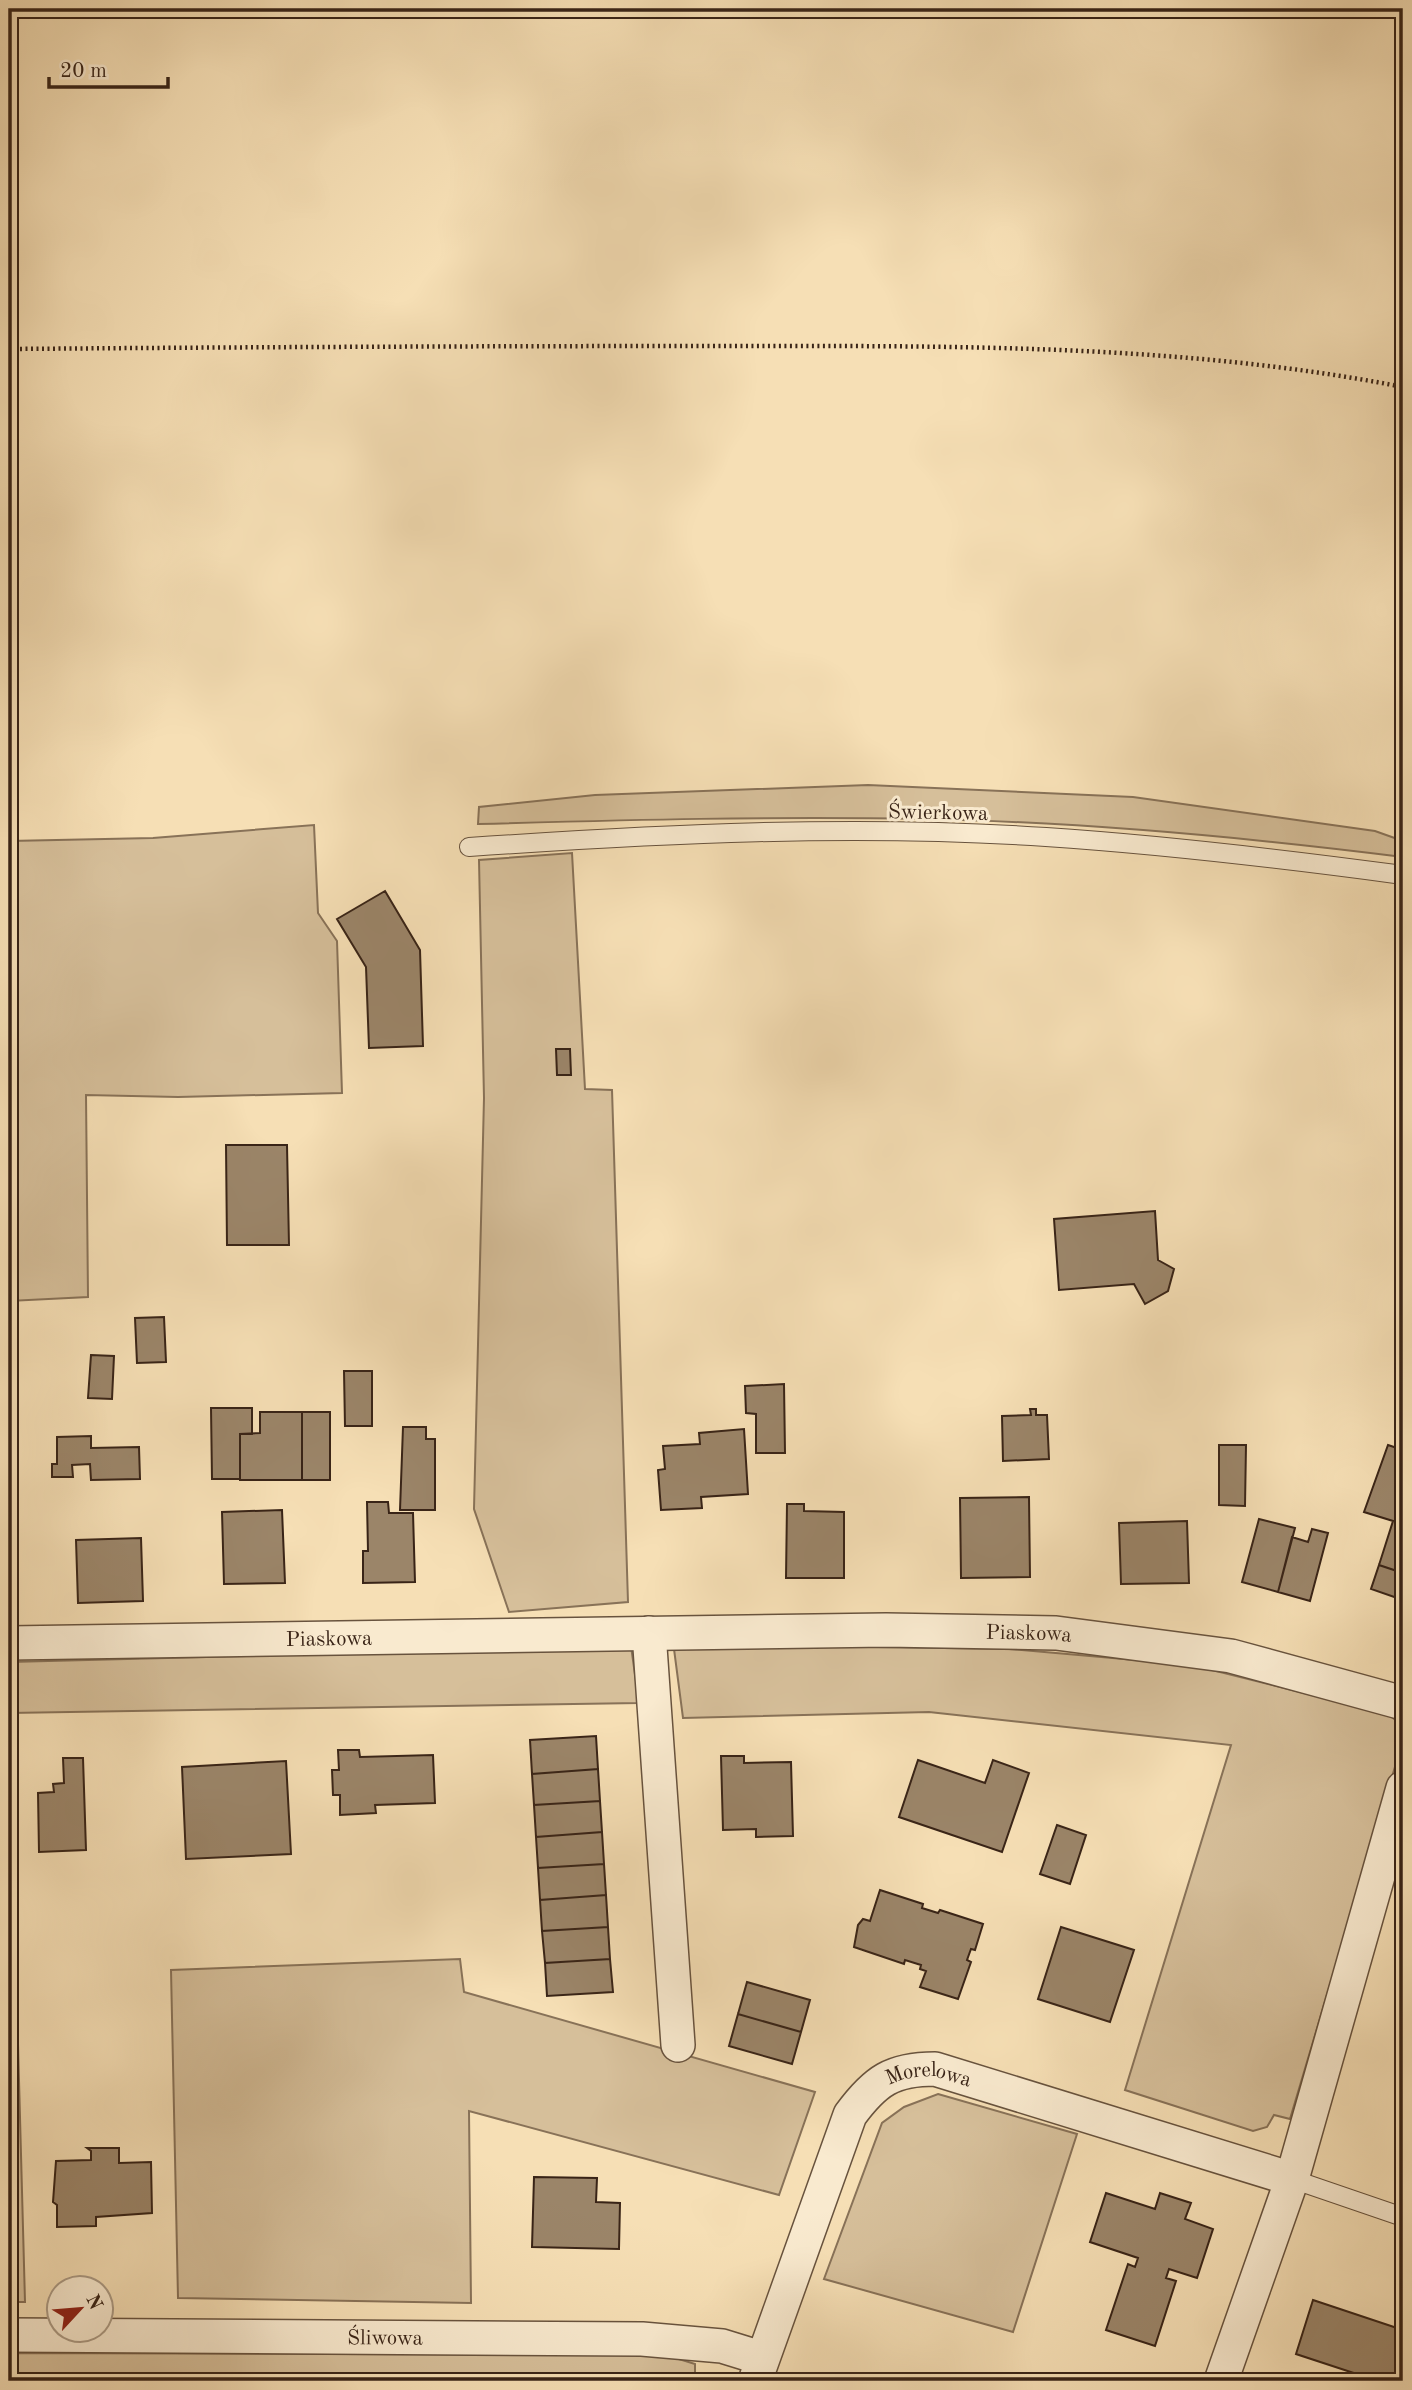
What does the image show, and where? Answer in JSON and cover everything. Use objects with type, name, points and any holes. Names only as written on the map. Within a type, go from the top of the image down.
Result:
[{"type":"street","name":"Piaskowa","points":[[9,1643],[886,1630],[1056,1633],[1231,1656],[1403,1703]]},
{"type":"street","points":[[649,1633],[678,2045]]},
{"type":"street","points":[[1221,2381],[1292,2179],[1403,1788]]},
{"type":"street","name":"Morelowa","points":[[758,2370],[850,2115],[868,2091],[894,2075],[913,2069],[934,2069],[1292,2179]]},
{"type":"street","name":"Śliwowa","points":[[9,2335],[642,2339],[722,2346],[758,2370]]},
{"type":"lane","name":"Świerkowa","points":[[469,847],[637,836],[911,833],[1043,837],[1241,853],[1403,875]]},
{"type":"lane","points":[[1292,2179],[1403,2217]]},
{"type":"path","points":[[9,349],[962,346],[1172,356],[1339,374],[1403,387]]},
{"type":"shaded area","points":[[868,785],[1133,797],[1375,831],[1403,841],[1403,857],[1283,843],[1043,823],[756,818],[478,824],[479,807],[595,795]]},
{"type":"shaded area","points":[[314,825],[318,913],[337,941],[342,1093],[178,1097],[86,1095],[88,1297],[9,1301],[9,841],[153,838]]},
{"type":"shaded area","points":[[572,853],[585,1089],[612,1090],[628,1602],[509,1612],[474,1509],[484,1098],[479,860]]},
{"type":"shaded area","points":[[683,1644],[1009,1649],[1192,1665],[1388,1714],[1403,1726],[1403,1740],[1290,2119],[1274,2115],[1267,2127],[1253,2131],[1125,2090],[1231,1745],[929,1712],[683,1718],[674,1649]]},
{"type":"shaded area","points":[[631,1646],[639,1703],[9,1713],[9,1662]]},
{"type":"shaded area","points":[[460,1959],[464,1992],[815,2092],[779,2195],[469,2111],[471,2303],[178,2298],[171,1970]]},
{"type":"shaded area","points":[[9,1970],[16,1970],[25,2302],[9,2302]]},
{"type":"shaded area","points":[[938,2094],[1077,2134],[1013,2332],[824,2279],[882,2123],[904,2107]]},
{"type":"shaded area","points":[[9,2353],[666,2355],[695,2364],[695,2381],[9,2381]]},
{"type":"building","points":[[385,891],[420,950],[423,1046],[369,1048],[366,967],[337,919]]},
{"type":"building","points":[[556,1049],[570,1049],[571,1075],[557,1075]]},
{"type":"building","points":[[226,1145],[287,1145],[289,1245],[227,1245]]},
{"type":"building","points":[[1155,1211],[1158,1260],[1174,1269],[1168,1291],[1145,1304],[1134,1284],[1059,1290],[1054,1219]]},
{"type":"building","points":[[164,1317],[166,1362],[137,1363],[135,1318]]},
{"type":"building","points":[[91,1355],[114,1356],[112,1399],[88,1398]]},
{"type":"building","points":[[344,1371],[372,1371],[372,1426],[345,1426]]},
{"type":"building","points":[[784,1384],[785,1453],[756,1453],[756,1414],[746,1413],[745,1386]]},
{"type":"building","points":[[211,1408],[252,1408],[252,1434],[240,1434],[240,1479],[212,1479]]},
{"type":"building","points":[[1030,1409],[1036,1409],[1036,1415],[1047,1415],[1049,1459],[1003,1461],[1002,1416],[1031,1415]]},
{"type":"building","points":[[260,1412],[302,1412],[302,1480],[240,1480],[240,1434],[260,1433]]},
{"type":"building","points":[[302,1412],[330,1412],[330,1480],[302,1480]]},
{"type":"building","points":[[403,1427],[426,1427],[426,1439],[435,1439],[435,1510],[400,1510]]},
{"type":"building","points":[[744,1429],[748,1494],[701,1497],[702,1508],[661,1510],[658,1470],[665,1469],[663,1446],[700,1444],[699,1433]]},
{"type":"building","points":[[91,1436],[91,1448],[139,1447],[140,1479],[91,1480],[90,1464],[72,1465],[73,1477],[52,1477],[52,1464],[57,1464],[57,1437]]},
{"type":"building","points":[[1219,1445],[1246,1445],[1245,1506],[1219,1505]]},
{"type":"building","points":[[1388,1445],[1403,1450],[1403,1573],[1379,1565],[1393,1521],[1364,1512]]},
{"type":"building","points":[[1029,1497],[1030,1577],[961,1578],[960,1498]]},
{"type":"building","points":[[367,1502],[388,1502],[389,1513],[413,1513],[415,1582],[363,1583],[363,1551],[368,1551]]},
{"type":"building","points":[[787,1504],[804,1504],[804,1511],[844,1512],[844,1578],[786,1578]]},
{"type":"building","points":[[282,1510],[285,1583],[224,1584],[222,1512]]},
{"type":"building","points":[[1259,1519],[1295,1528],[1278,1592],[1242,1582]]},
{"type":"building","points":[[1187,1521],[1189,1583],[1121,1584],[1119,1523]]},
{"type":"building","points":[[1312,1529],[1328,1533],[1310,1601],[1278,1592],[1292,1537],[1308,1542]]},
{"type":"building","points":[[141,1538],[143,1601],[78,1603],[76,1540]]},
{"type":"building","points":[[1379,1565],[1403,1573],[1403,1600],[1371,1589]]},
{"type":"building","points":[[596,1736],[598,1769],[532,1774],[530,1740]]},
{"type":"building","points":[[338,1750],[359,1750],[360,1757],[433,1755],[435,1803],[375,1805],[376,1813],[340,1815],[340,1795],[333,1795],[332,1770],[339,1770]]},
{"type":"building","points":[[721,1756],[744,1756],[744,1763],[791,1762],[793,1836],[756,1837],[756,1829],[723,1830]]},
{"type":"building","points":[[63,1758],[83,1758],[86,1850],[39,1852],[38,1793],[54,1792],[53,1784],[64,1783]]},
{"type":"building","points":[[918,1760],[985,1783],[993,1760],[1029,1773],[1002,1852],[899,1817]]},
{"type":"building","points":[[286,1761],[291,1854],[186,1859],[182,1767]]},
{"type":"building","points":[[598,1769],[600,1801],[534,1805],[532,1774]]},
{"type":"building","points":[[600,1801],[602,1832],[536,1837],[534,1805]]},
{"type":"building","points":[[1057,1825],[1086,1835],[1070,1884],[1040,1874]]},
{"type":"building","points":[[602,1832],[604,1864],[538,1868],[536,1837]]},
{"type":"building","points":[[604,1864],[606,1895],[540,1900],[538,1868]]},
{"type":"building","points":[[880,1890],[923,1904],[922,1908],[938,1913],[940,1910],[983,1924],[975,1950],[971,1949],[967,1960],[971,1962],[958,1999],[920,1987],[926,1971],[920,1969],[921,1965],[905,1960],[904,1964],[854,1947],[858,1925],[863,1919],[870,1921]]},
{"type":"building","points":[[606,1895],[608,1927],[542,1931],[540,1900]]},
{"type":"building","points":[[608,1927],[610,1959],[545,1963],[542,1931]]},
{"type":"building","points":[[1061,1927],[1134,1950],[1110,2022],[1038,1999]]},
{"type":"building","points":[[610,1959],[613,1992],[547,1996],[545,1963]]},
{"type":"building","points":[[747,1982],[810,2000],[801,2032],[738,2014]]},
{"type":"building","points":[[738,2014],[801,2032],[792,2064],[729,2046]]},
{"type":"building","points":[[87,2148],[119,2148],[119,2163],[151,2162],[152,2213],[96,2217],[96,2226],[57,2227],[57,2205],[53,2202],[56,2161],[91,2160],[91,2151]]},
{"type":"building","points":[[534,2177],[597,2178],[596,2202],[620,2203],[619,2249],[532,2247]]},
{"type":"building","points":[[1106,2193],[1155,2209],[1160,2193],[1191,2203],[1185,2219],[1213,2229],[1197,2278],[1169,2269],[1166,2278],[1176,2281],[1155,2346],[1106,2330],[1128,2264],[1135,2267],[1138,2258],[1090,2242]]},
{"type":"building","points":[[1313,2300],[1403,2330],[1403,2381],[1378,2381],[1296,2354]]}]
